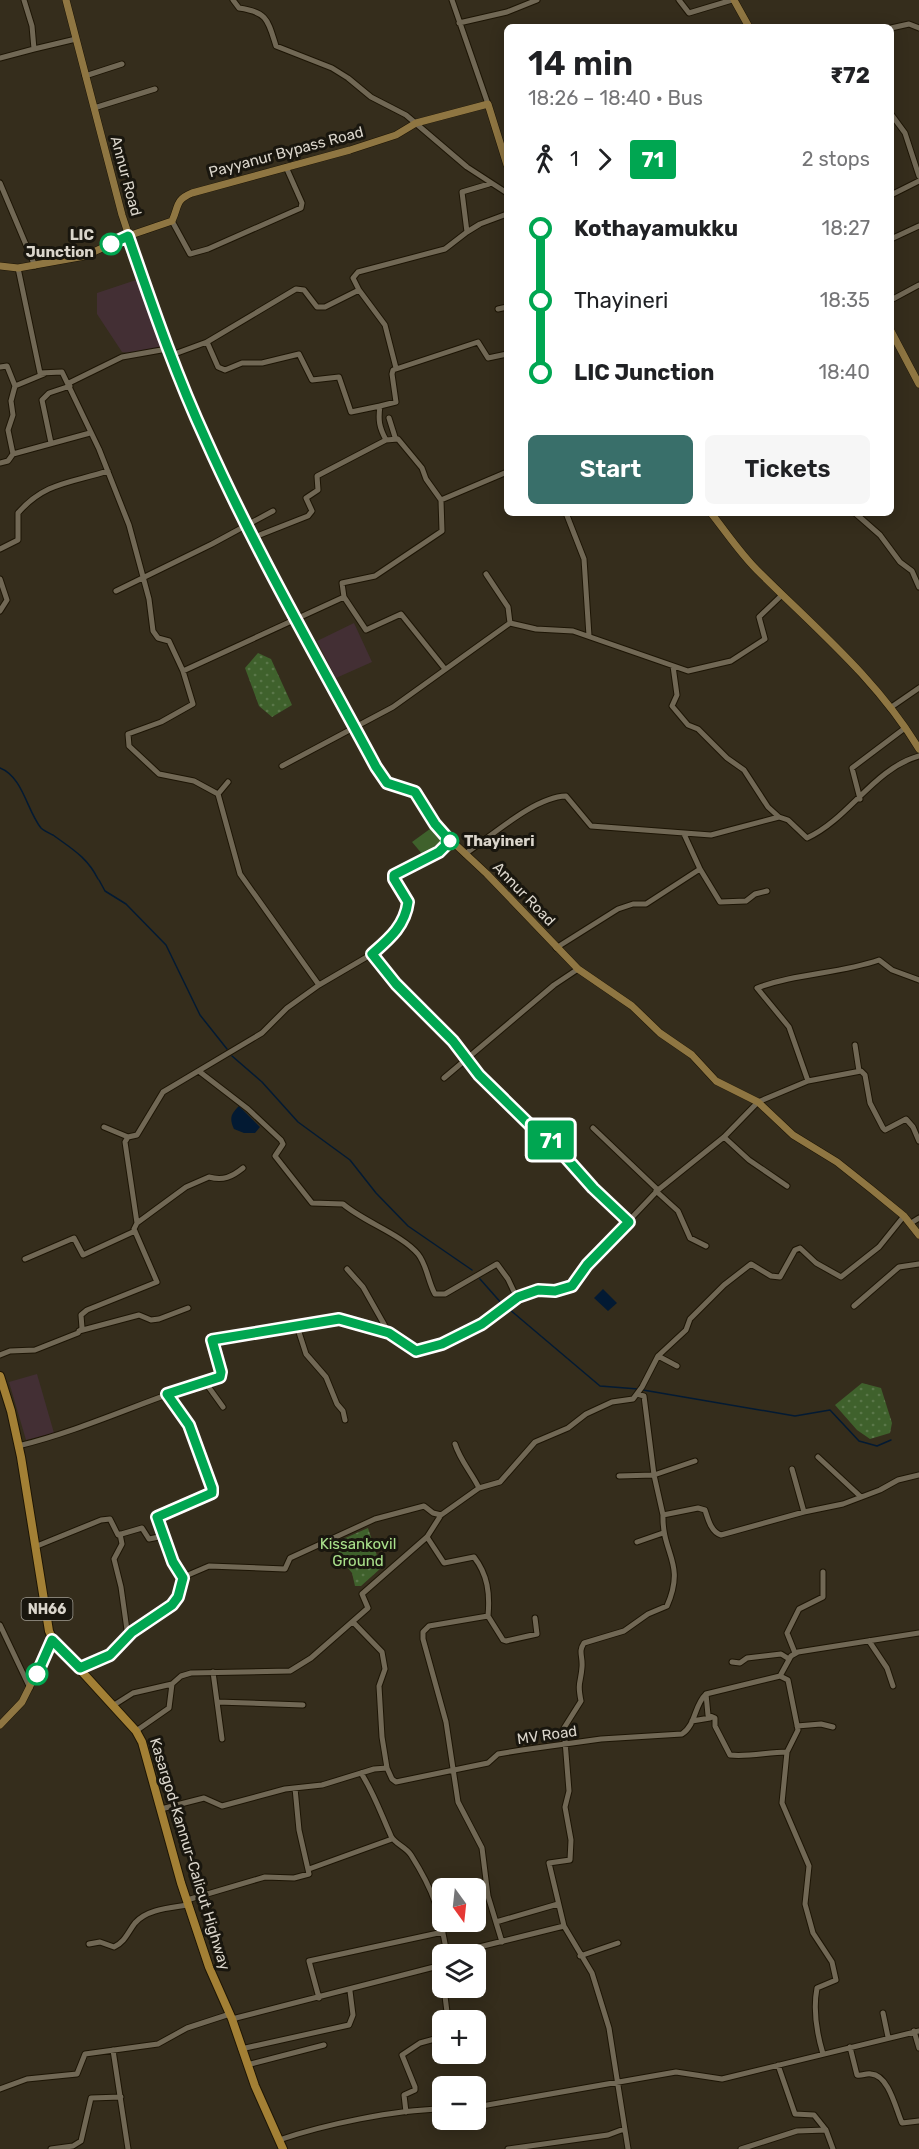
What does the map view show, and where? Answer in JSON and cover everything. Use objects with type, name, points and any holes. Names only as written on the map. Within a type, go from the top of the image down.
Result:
[{"type":"highway","name":"NH66","points":[[0,1376],[11,1411],[18,1446],[52,1640]]},
{"type":"highway","name":"Kasargod-Kannur-Calicut Highway","points":[[52,1640],[136,1731],[148,1757],[188,1903],[209,1967],[231,2016],[247,2065],[283,2149]]},
{"type":"main road","name":"Annur Road","points":[[66,0],[128,236],[168,352],[252,538],[385,781],[415,792],[435,824],[450,841],[520,907],[578,969],[632,1006],[660,1033],[692,1056],[716,1081],[758,1102],[793,1135],[837,1162],[904,1216],[919,1235]]},
{"type":"main road","points":[[733,0],[747,24]]},
{"type":"main road","name":"Payyanur Bypass Road","points":[[172,221],[176,204],[181,198],[235,180],[387,138],[416,123],[488,104]]},
{"type":"main road","points":[[488,104],[504,155]]},
{"type":"main road","points":[[0,266],[18,268],[35,266],[85,256],[128,236],[172,221]]},
{"type":"main road","points":[[894,337],[919,384]]},
{"type":"main road","points":[[713,516],[740,552],[831,640],[890,708],[919,749]]},
{"type":"main road","points":[[0,1725],[22,1702],[52,1640]]},
{"type":"street","points":[[24,0],[32,26],[34,49]]},
{"type":"street","points":[[233,0],[239,8],[257,11],[265,18],[276,46],[332,68],[371,97],[416,123],[489,184],[504,192]]},
{"type":"street","points":[[452,0],[488,104]]},
{"type":"street","points":[[459,23],[507,12],[537,0]]},
{"type":"street","points":[[679,0],[689,14],[733,0]]},
{"type":"street","points":[[894,27],[909,24],[919,28]]},
{"type":"street","points":[[0,58],[76,39]]},
{"type":"street","points":[[85,76],[122,64]]},
{"type":"street","points":[[94,108],[154,89]]},
{"type":"street","points":[[894,118],[905,133],[919,176]]},
{"type":"street","points":[[172,221],[189,254],[208,249],[301,208],[302,203],[286,167]]},
{"type":"street","points":[[894,194],[919,181]]},
{"type":"street","points":[[0,183],[35,266]]},
{"type":"street","points":[[467,232],[460,195],[465,191],[489,184]]},
{"type":"street","points":[[396,369],[390,335],[353,278],[358,272],[445,249],[480,224],[504,215]]},
{"type":"street","points":[[894,238],[919,225]]},
{"type":"street","points":[[18,268],[34,350],[40,373],[44,374]]},
{"type":"street","points":[[894,298],[919,285]]},
{"type":"street","points":[[51,443],[42,400],[49,393],[122,357],[168,352],[207,342],[296,289],[304,290],[314,305],[321,308],[359,290]]},
{"type":"street","points":[[498,309],[504,308]]},
{"type":"street","points":[[207,342],[221,370],[242,363],[262,363],[299,354],[312,380],[339,377],[351,412],[396,402],[392,374],[396,369],[478,342],[488,358],[504,355]]},
{"type":"street","points":[[0,367],[7,366],[15,386],[11,401],[13,415],[8,430],[13,454]]},
{"type":"street","points":[[15,386],[44,374],[62,372],[108,471],[129,525],[149,599],[153,631],[158,638],[169,640],[183,671],[192,704],[161,722],[128,734],[129,746],[159,774],[194,781],[218,794],[240,874],[320,985]]},
{"type":"street","points":[[380,406],[379,425],[386,440]]},
{"type":"street","points":[[389,418],[395,437],[422,468],[441,500],[442,531],[375,576],[342,583],[344,597],[366,630],[401,614],[445,669]]},
{"type":"street","points":[[0,463],[8,461],[13,454],[90,433]]},
{"type":"street","points":[[252,538],[308,516],[312,511],[306,498],[318,490],[317,476],[395,437]]},
{"type":"street","points":[[0,549],[18,540],[18,513],[39,493],[50,486],[108,471]]},
{"type":"street","points":[[441,500],[504,473]]},
{"type":"street","points":[[116,591],[273,511]]},
{"type":"street","points":[[567,516],[584,559],[589,636]]},
{"type":"street","points":[[858,516],[880,535],[900,562],[912,571],[919,587]]},
{"type":"street","points":[[486,574],[508,607],[510,623]]},
{"type":"street","points":[[0,579],[7,600],[0,611]]},
{"type":"street","points":[[282,766],[393,707],[510,623],[536,629],[573,631],[688,671],[731,661],[765,639],[759,617],[782,595]]},
{"type":"street","points":[[183,671],[344,597]]},
{"type":"street","points":[[673,666],[677,695],[672,706],[688,725],[698,729],[727,758],[744,770],[768,807],[788,820],[807,838],[860,799],[866,790],[897,766],[919,756]]},
{"type":"street","points":[[890,708],[919,688]]},
{"type":"street","points":[[860,799],[852,768],[904,728]]},
{"type":"street","points":[[218,794],[228,782]]},
{"type":"street","points":[[465,854],[528,809],[556,796],[567,796],[591,826],[684,834],[717,834],[779,816]]},
{"type":"street","points":[[684,834],[700,869],[720,902],[749,900],[760,892],[767,891]]},
{"type":"street","points":[[104,1126],[128,1137],[137,1135],[164,1092],[262,1033],[287,1008],[372,954],[394,935],[407,908],[408,902],[394,879],[394,875],[439,852],[450,841]]},
{"type":"street","points":[[556,948],[618,909],[633,904],[646,904],[700,869]]},
{"type":"street","points":[[372,954],[396,984],[453,1041],[467,1061],[532,1127],[545,1134],[593,1188],[629,1222]]},
{"type":"street","points":[[808,1081],[789,1027],[757,988],[795,976],[844,970],[879,960],[892,970],[919,980]]},
{"type":"street","points":[[444,1078],[467,1061],[540,997],[578,969]]},
{"type":"street","points":[[855,1045],[859,1071]]},
{"type":"street","points":[[18,1446],[64,1435],[167,1394],[220,1377],[221,1372],[212,1340],[339,1319],[389,1333],[416,1351],[442,1344],[482,1324],[517,1298],[538,1290],[555,1291],[572,1286],[587,1265],[657,1191],[724,1137],[758,1102],[808,1081],[859,1071],[865,1074],[870,1103],[883,1128],[885,1130],[906,1119],[913,1127],[919,1141]]},
{"type":"street","points":[[200,1072],[248,1109],[281,1140],[283,1144],[274,1156],[308,1200],[318,1205],[343,1204],[359,1218],[410,1247],[421,1258],[435,1294],[445,1294],[497,1264],[508,1279],[517,1298]]},
{"type":"street","points":[[593,1128],[678,1211],[690,1238],[706,1246]]},
{"type":"street","points":[[79,1331],[82,1328],[81,1315],[87,1310],[157,1282],[135,1231],[137,1223],[124,1142],[128,1137]]},
{"type":"street","points":[[724,1137],[749,1160],[787,1186]]},
{"type":"street","points":[[137,1223],[186,1187],[208,1177],[220,1180],[235,1175],[243,1168]]},
{"type":"street","points":[[114,1706],[133,1693],[172,1684],[186,1674],[290,1671],[311,1658],[368,1608],[362,1594],[365,1590],[427,1537],[441,1515],[479,1488],[500,1482],[535,1442],[568,1428],[586,1414],[612,1402],[633,1399],[657,1356],[686,1330],[690,1318],[724,1285],[751,1264],[771,1276],[780,1277],[795,1250],[800,1248],[816,1263],[841,1277],[879,1247],[904,1216]]},
{"type":"street","points":[[911,1223],[919,1218]]},
{"type":"street","points":[[25,1259],[74,1238],[83,1255],[135,1231]]},
{"type":"street","points":[[854,1306],[899,1267],[919,1264]]},
{"type":"street","points":[[347,1269],[363,1287],[389,1333]]},
{"type":"street","points":[[0,1355],[10,1351],[35,1350],[79,1331],[139,1315],[151,1320],[159,1319],[188,1308]]},
{"type":"street","points":[[297,1326],[306,1354],[326,1377],[337,1404],[344,1411],[345,1420]]},
{"type":"street","points":[[657,1356],[677,1366]]},
{"type":"street","points":[[205,1382],[223,1407]]},
{"type":"street","points":[[628,2149],[609,2028],[592,1973],[564,1926],[549,1863],[570,1860],[571,1840],[565,1806],[569,1791],[564,1728],[581,1701],[577,1683],[582,1668],[579,1650],[584,1643],[624,1631],[648,1614],[667,1606],[676,1586],[675,1563],[663,1533],[663,1515],[654,1475],[644,1396],[639,1391]]},
{"type":"street","points":[[80,1668],[110,1655],[128,1637],[172,1605],[178,1597],[183,1578],[173,1562],[157,1517],[159,1514],[212,1493],[189,1425],[167,1394]]},
{"type":"street","points":[[455,1444],[460,1459],[471,1472],[479,1488]]},
{"type":"street","points":[[818,1457],[861,1497]]},
{"type":"street","points":[[619,1476],[654,1475],[695,1461]]},
{"type":"street","points":[[792,1469],[804,1512]]},
{"type":"street","points":[[663,1515],[698,1508],[705,1510],[716,1534],[721,1535],[834,1506],[861,1497],[898,1480],[919,1475]]},
{"type":"street","points":[[183,1578],[209,1566],[285,1569],[290,1558],[375,1519],[424,1506],[433,1514],[441,1515]]},
{"type":"street","points":[[37,1546],[101,1520],[110,1519],[118,1535],[120,1534],[122,1544],[114,1559],[121,1587],[128,1637]]},
{"type":"street","points":[[120,1534],[142,1528],[149,1539],[164,1536]]},
{"type":"street","points":[[637,1542],[663,1533]]},
{"type":"street","points":[[427,1537],[444,1563],[474,1557],[488,1585],[488,1616],[506,1641],[537,1634],[535,1618]]},
{"type":"street","points":[[795,1653],[787,1633],[799,1609],[823,1597],[823,1572]]},
{"type":"street","points":[[488,1616],[429,1626],[423,1632],[446,1722],[451,1770],[458,1802],[482,1848],[483,1870],[502,1942]]},
{"type":"street","points":[[161,1809],[204,1798],[222,1806],[295,1788],[322,1785],[387,1768],[382,1737],[379,1686],[385,1669],[382,1652],[353,1622]]},
{"type":"street","points":[[0,1625],[30,1688]]},
{"type":"street","points":[[780,1676],[795,1653],[919,1633]]},
{"type":"street","points":[[869,1641],[887,1668],[892,1686]]},
{"type":"street","points":[[732,1662],[740,1663],[747,1658],[781,1654],[789,1659]]},
{"type":"street","points":[[213,1672],[222,1739]]},
{"type":"street","points":[[692,1721],[700,1700],[706,1694],[780,1676],[788,1680],[797,1735],[787,1752],[782,1803],[809,1866],[805,1904],[813,1933],[832,1962],[836,1980],[817,1988],[815,1995],[816,2027],[823,2054]]},
{"type":"street","points":[[136,1731],[169,1708],[172,1684]]},
{"type":"street","points":[[706,1694],[710,1718]]},
{"type":"street","points":[[217,1702],[303,1705]]},
{"type":"street","points":[[692,1721],[715,1718],[715,1726],[730,1755],[743,1757],[761,1752],[787,1752]]},
{"type":"street","name":"MV Road","points":[[387,1768],[394,1782],[488,1763],[498,1754],[601,1739],[682,1734],[692,1721]]},
{"type":"street","points":[[797,1726],[821,1724],[833,1728]]},
{"type":"street","points":[[361,1773],[374,1794],[392,1839],[409,1851],[430,1883],[432,1891]]},
{"type":"street","points":[[89,1944],[100,1942],[114,1947],[129,1935],[134,1925],[144,1915],[265,1878],[294,1878],[309,1874],[299,1830],[295,1788]]},
{"type":"street","points":[[309,1869],[392,1839]]},
{"type":"street","points":[[496,1922],[558,1904]]},
{"type":"street","points":[[486,1946],[564,1926]]},
{"type":"street","points":[[319,1998],[309,1960],[443,1932],[446,1944]]},
{"type":"street","points":[[580,1956],[618,1943]]},
{"type":"street","points":[[0,2089],[27,2079],[76,2074],[85,2054],[158,2044],[188,2028],[231,2016],[319,1998],[432,1968]]},
{"type":"street","points":[[241,2049],[349,2025],[353,2015],[350,1990]]},
{"type":"street","points":[[882,2013],[888,2037]]},
{"type":"street","points":[[486,2105],[676,2072],[722,2079],[916,2031],[919,2048]]},
{"type":"street","points":[[406,2112],[404,2096],[415,2091],[416,2087],[402,2055],[420,2043],[432,2040]]},
{"type":"street","points":[[247,2065],[324,2045]]},
{"type":"street","points":[[850,2047],[857,2074],[872,2074],[881,2079],[887,2086],[902,2123],[919,2121]]},
{"type":"street","points":[[113,2050],[128,2149]]},
{"type":"street","points":[[778,2065],[795,2114],[814,2115],[826,2130],[833,2149]]},
{"type":"street","points":[[51,2149],[73,2146],[81,2141],[91,2098],[121,2097]]},
{"type":"street","points":[[279,2140],[307,2131],[406,2112],[432,2110]]},
{"type":"street","points":[[507,2149],[608,2135],[624,2129]]},
{"type":"street","points":[[741,2149],[797,2131],[826,2130]]},
{"type":"shaded area","points":[[142,278],[164,346],[140,354],[122,352],[97,314],[97,293]]},
{"type":"shaded area","points":[[354,623],[372,662],[336,678],[317,641]]},
{"type":"shaded area","points":[[37,1374],[54,1433],[26,1440],[9,1382]]},
{"type":"green space","points":[[258,653],[271,659],[292,705],[272,717],[259,706],[245,668]]},
{"type":"green space","points":[[434,826],[444,839],[423,855],[412,842]]},
{"type":"green space","points":[[862,1383],[881,1388],[892,1423],[890,1433],[870,1439],[857,1430],[835,1405]]},
{"type":"green space","name":"Kissankovil Ground","points":[[368,1528],[381,1568],[361,1586],[355,1586],[352,1573],[339,1557],[334,1543]]},
{"type":"water","points":[[239,1106],[260,1127],[255,1133],[244,1133],[234,1129],[232,1116]]},
{"type":"water","points":[[603,1289],[617,1303],[608,1311],[594,1298]]},
{"type":"waterway","points":[[0,768],[8,772],[19,786],[41,828],[78,854],[98,879]]},
{"type":"waterway","points":[[105,891],[99,880],[105,891],[126,904],[166,945],[200,1015],[227,1049]]},
{"type":"waterway","points":[[232,1056],[262,1082],[298,1122],[350,1160],[376,1193],[408,1226],[472,1270]]},
{"type":"waterway","points":[[480,1279],[503,1305]]},
{"type":"waterway","points":[[509,1309],[600,1386],[638,1389]]},
{"type":"waterway","points":[[643,1390],[795,1416],[830,1410],[859,1441],[877,1446],[891,1440]]},
{"type":"bus line","name":"71","points":[[37,1674],[52,1640],[80,1668],[110,1655],[132,1632],[165,1611],[178,1597],[181,1578],[183,1578],[173,1562],[157,1517],[159,1514],[212,1493],[212,1488],[189,1425],[167,1394],[220,1377],[221,1372],[212,1340],[339,1319],[389,1333],[416,1351],[422,1350],[442,1344],[482,1324],[518,1297],[538,1290],[555,1291],[572,1286],[587,1265],[629,1222],[593,1188],[580,1170],[545,1134],[532,1127],[516,1108],[479,1075],[453,1041],[396,984],[372,954],[394,935],[407,908],[408,902],[405,894],[397,885],[394,875],[439,852],[450,841],[435,824],[420,797],[408,789],[387,783],[376,767],[308,638],[270,572],[205,440],[169,356],[128,236],[111,244]]},
{"type":"place","name":"LIC Junction","points":[[111,244]]},
{"type":"place","name":"Thayineri","points":[[450,841]]}]
